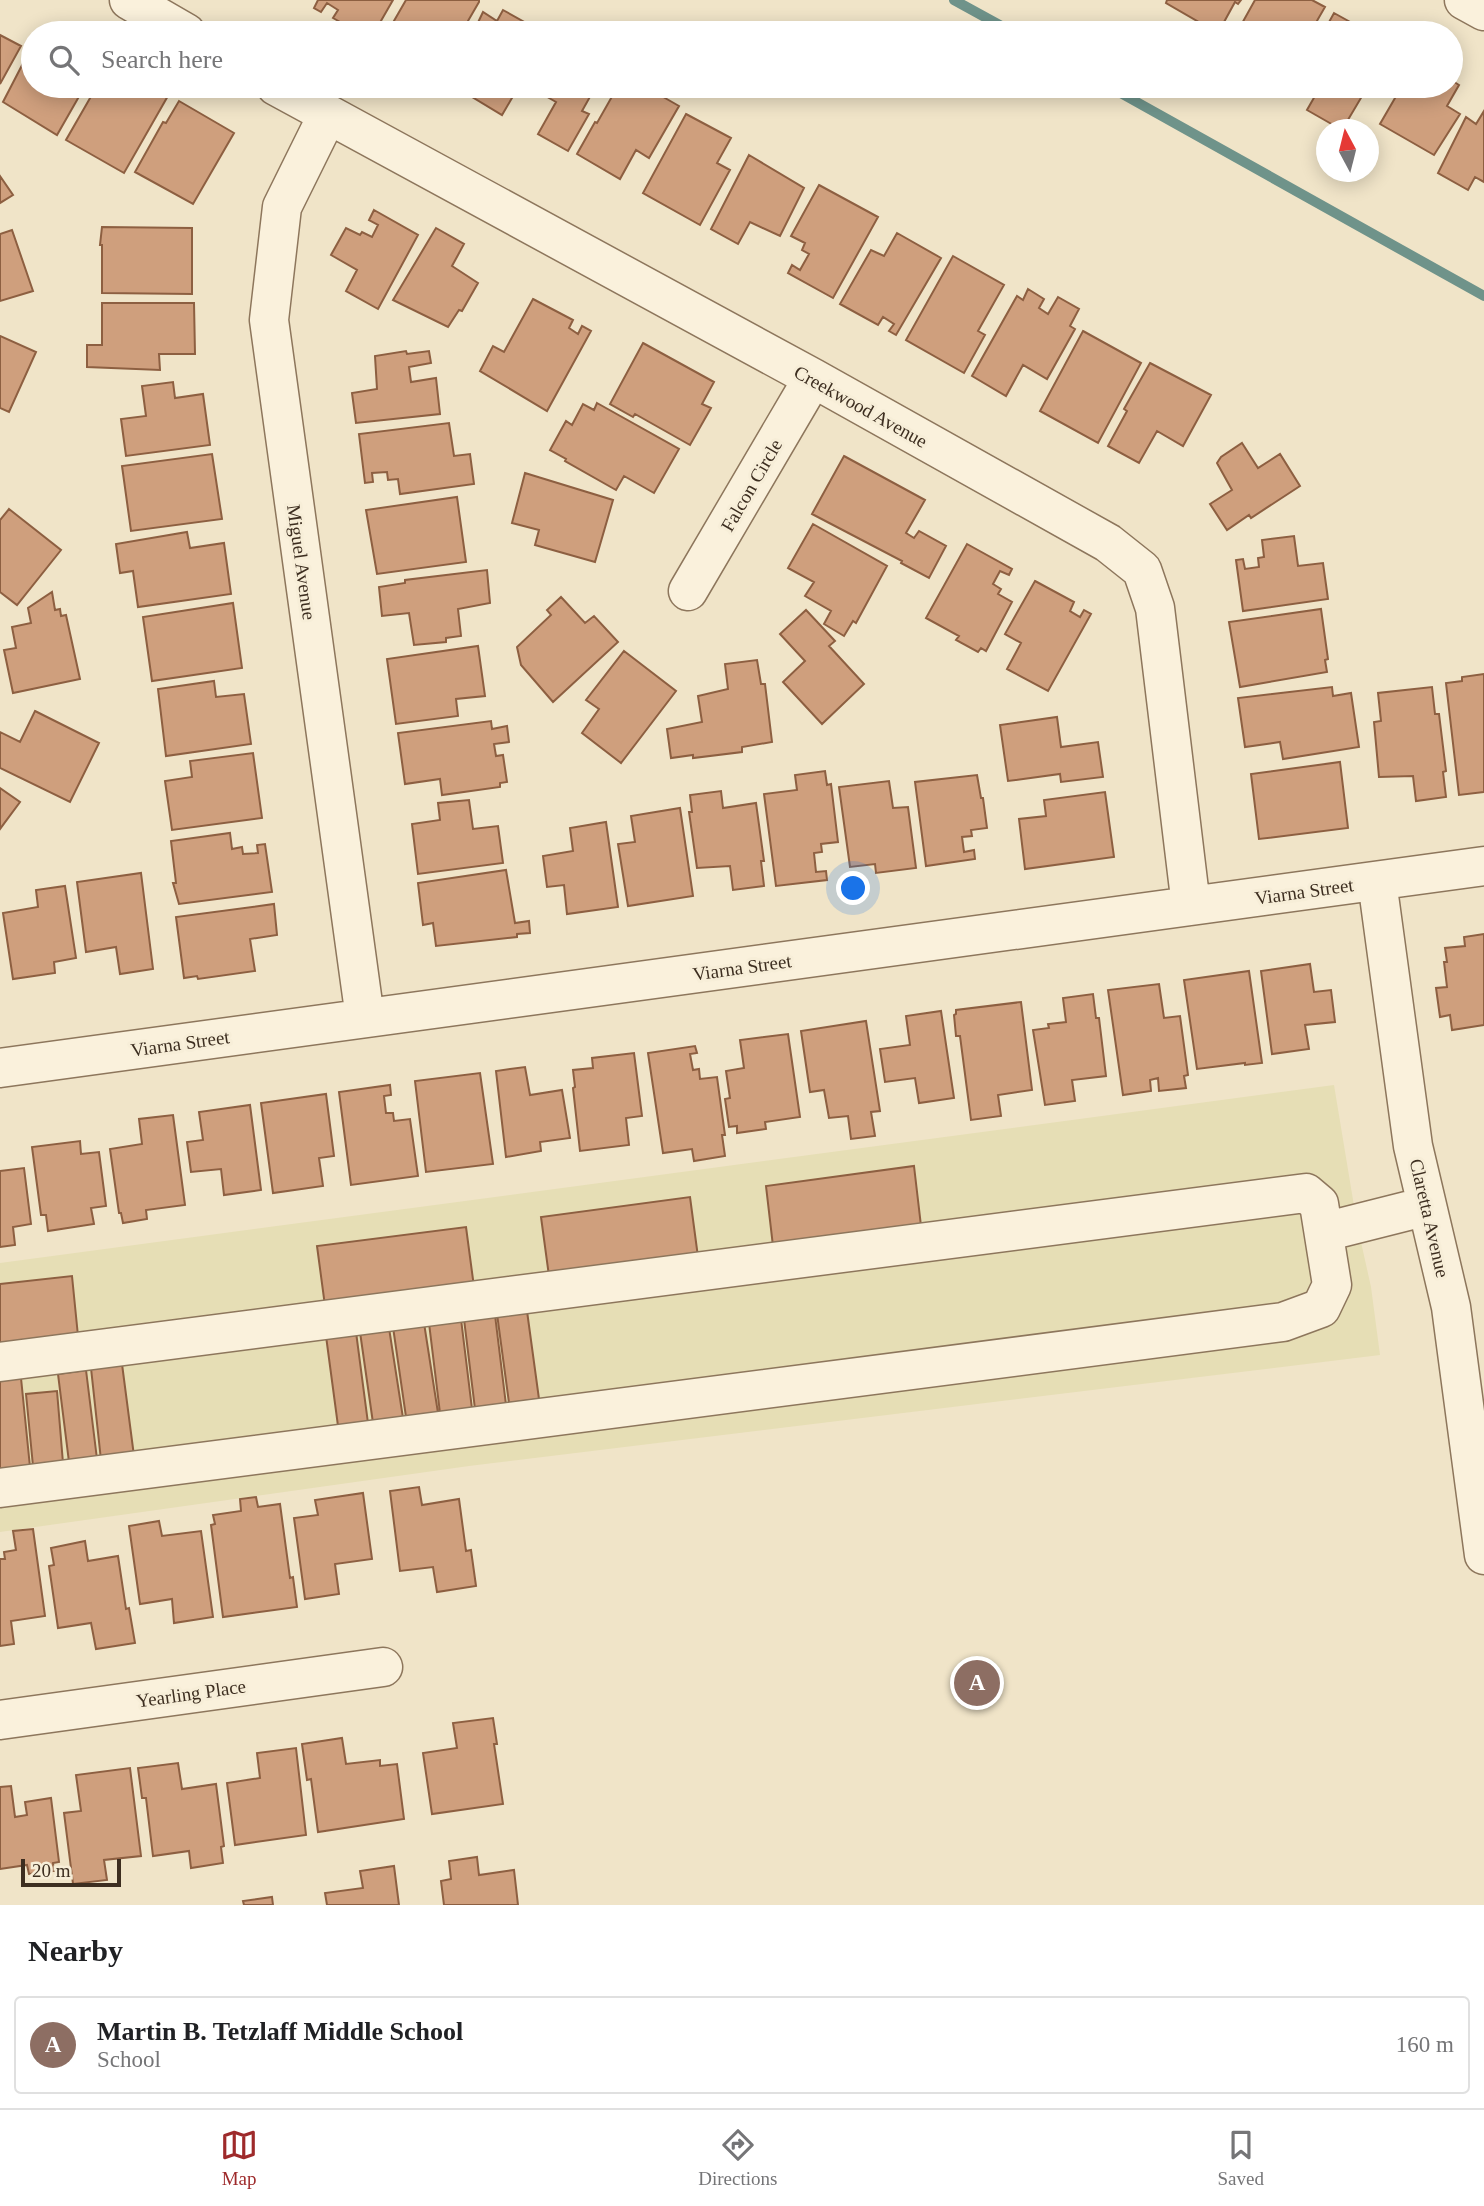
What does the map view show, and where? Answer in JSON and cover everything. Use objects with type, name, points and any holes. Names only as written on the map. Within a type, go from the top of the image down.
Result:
[{"type":"street","points":[[129,0],[165,21]]},
{"type":"street","points":[[1464,0],[1484,11]]},
{"type":"street","name":"Creekwood Avenue","points":[[296,98],[813,379],[1108,544],[1142,570],[1155,607],[1191,906]]},
{"type":"street","name":"Miguel Avenue","points":[[327,116],[282,207],[269,320],[365,1018]]},
{"type":"street","name":"Falcon Circle","points":[[688,591],[813,379]]},
{"type":"street","name":"Viarna Street","points":[[0,1068],[1484,866]]},
{"type":"street","name":"Claretta Avenue","points":[[1377,881],[1413,1146],[1451,1307],[1484,1555]]},
{"type":"street","points":[[0,1362],[1306,1194],[1319,1204],[1332,1285],[1321,1308],[1283,1322],[0,1488]]},
{"type":"street","points":[[1324,1232],[1427,1206]]},
{"type":"street","name":"Yearling Place","points":[[0,1720],[383,1667]]},
{"type":"shaded area","points":[[1334,1085],[1357,1224],[1371,1287],[1380,1355],[469,1466],[0,1532],[0,1263]]},
{"type":"building","points":[[318,0],[393,0],[381,21],[338,21],[333,18],[338,10],[327,3],[321,12],[314,8]]},
{"type":"building","points":[[406,0],[479,0],[468,21],[394,21]]},
{"type":"building","points":[[1167,0],[1241,0],[1238,4],[1235,2],[1225,21],[1197,21],[1166,3]]},
{"type":"building","points":[[1255,0],[1312,0],[1325,7],[1317,21],[1243,21]]},
{"type":"building","points":[[503,10],[523,21],[497,21]]},
{"type":"building","points":[[483,12],[497,21],[479,21]]},
{"type":"building","points":[[1334,13],[1348,21],[1330,21]]},
{"type":"building","points":[[0,35],[21,46],[0,84]]},
{"type":"building","points":[[21,67],[21,98],[78,98],[57,135],[3,102]]},
{"type":"building","points":[[90,98],[167,98],[124,173],[66,140]]},
{"type":"building","points":[[474,98],[512,98],[502,115]]},
{"type":"building","points":[[549,98],[589,98],[582,111],[589,114],[568,151],[538,134],[556,102]]},
{"type":"building","points":[[611,98],[665,98],[679,106],[649,158],[636,150],[620,179],[577,154],[595,122],[597,123]]},
{"type":"building","points":[[1314,98],[1361,98],[1348,119],[1323,119],[1307,110]]},
{"type":"building","points":[[1395,98],[1452,98],[1447,106],[1460,114],[1434,155],[1380,124]]},
{"type":"building","points":[[179,101],[234,133],[193,204],[135,172],[163,122],[166,123]]},
{"type":"building","points":[[1484,111],[1484,182],[1475,177],[1468,190],[1438,173],[1466,117],[1476,124]]},
{"type":"building","points":[[686,114],[731,138],[717,163],[730,170],[700,225],[643,193]]},
{"type":"building","points":[[749,155],[804,188],[780,236],[750,222],[738,244],[711,229]]},
{"type":"building","points":[[0,176],[13,195],[0,203]]},
{"type":"building","points":[[819,185],[878,217],[833,298],[788,273],[792,265],[800,270],[809,254],[802,250],[805,243],[791,236]]},
{"type":"building","points":[[374,210],[418,235],[378,309],[346,291],[357,270],[331,255],[346,228],[372,237],[378,225],[369,220]]},
{"type":"building","points":[[102,227],[192,228],[192,294],[102,293]]},
{"type":"building","points":[[436,228],[464,244],[452,266],[478,283],[462,311],[459,310],[448,327],[393,300]]},
{"type":"building","points":[[12,230],[33,291],[0,301],[0,234]]},
{"type":"building","points":[[897,233],[941,258],[896,335],[889,331],[894,324],[883,317],[878,325],[840,304],[871,250],[884,256]]},
{"type":"building","points":[[953,256],[1004,285],[978,331],[985,335],[964,373],[906,340]]},
{"type":"building","points":[[1028,289],[1044,299],[1039,308],[1048,314],[1058,297],[1079,309],[1070,326],[1075,329],[1047,379],[1023,365],[1006,396],[972,376],[1017,296],[1023,300]]},
{"type":"building","points":[[533,299],[573,320],[569,328],[578,334],[582,326],[591,331],[547,411],[480,371],[493,346],[504,352]]},
{"type":"building","points":[[102,303],[194,303],[195,354],[159,354],[160,370],[87,367],[87,345],[102,345]]},
{"type":"building","points":[[1083,331],[1141,363],[1098,443],[1040,411]]},
{"type":"building","points":[[0,336],[36,352],[9,412],[0,408]]},
{"type":"building","points":[[643,343],[714,382],[702,404],[711,408],[690,445],[635,414],[633,417],[610,404]]},
{"type":"building","points":[[406,351],[407,354],[429,351],[431,363],[409,367],[411,382],[436,378],[440,414],[356,423],[352,393],[377,389],[375,356]]},
{"type":"building","points":[[1150,363],[1211,395],[1183,446],[1157,431],[1139,463],[1108,446],[1127,411],[1124,409]]},
{"type":"building","points":[[173,382],[175,398],[203,394],[210,445],[126,456],[121,419],[146,416],[142,386]]},
{"type":"building","points":[[597,403],[679,449],[654,493],[624,476],[616,490],[550,450],[566,421],[572,425],[583,404],[594,410]]},
{"type":"building","points":[[449,423],[454,456],[470,454],[474,484],[400,494],[398,479],[388,480],[387,472],[372,473],[373,482],[365,483],[359,434]]},
{"type":"building","points":[[1242,443],[1258,468],[1280,454],[1300,486],[1251,518],[1249,515],[1227,530],[1210,504],[1232,490],[1217,463],[1221,457]]},
{"type":"building","points":[[212,454],[222,519],[131,531],[122,466]]},
{"type":"building","points":[[844,456],[925,500],[906,533],[914,538],[919,531],[946,546],[929,578],[812,514]]},
{"type":"building","points":[[525,473],[613,500],[595,562],[535,545],[539,530],[512,523]]},
{"type":"building","points":[[457,497],[466,562],[377,574],[366,510]]},
{"type":"building","points":[[9,509],[61,550],[17,605],[0,592],[0,520]]},
{"type":"building","points":[[813,524],[887,566],[856,623],[853,621],[844,636],[824,624],[831,611],[805,596],[814,582],[788,568]]},
{"type":"building","points":[[187,532],[190,548],[224,543],[231,594],[138,607],[133,571],[120,573],[116,544]]},
{"type":"building","points":[[1294,536],[1298,566],[1323,563],[1328,599],[1243,611],[1236,560],[1243,559],[1245,569],[1259,567],[1258,558],[1264,557],[1262,540]]},
{"type":"building","points":[[967,544],[1012,569],[1009,575],[1000,571],[993,584],[1001,589],[998,594],[1012,602],[986,651],[981,648],[978,652],[956,640],[959,636],[926,618]]},
{"type":"building","points":[[487,570],[490,603],[458,609],[461,636],[446,638],[446,642],[414,645],[409,613],[382,616],[379,587],[405,583],[405,580]]},
{"type":"building","points":[[1035,581],[1074,602],[1070,611],[1080,617],[1084,610],[1091,614],[1048,691],[1007,669],[1021,643],[1005,634]]},
{"type":"building","points":[[52,592],[55,610],[60,609],[61,616],[66,615],[80,679],[13,693],[4,650],[16,648],[12,627],[31,623],[28,608]]},
{"type":"building","points":[[561,597],[585,623],[594,616],[618,642],[553,702],[521,665],[517,647],[551,615],[547,610]]},
{"type":"building","points":[[233,603],[242,668],[152,681],[143,617]]},
{"type":"building","points":[[1321,609],[1328,659],[1325,660],[1327,672],[1240,687],[1229,622]]},
{"type":"building","points":[[806,610],[835,641],[829,646],[864,684],[822,724],[783,682],[805,661],[780,634]]},
{"type":"building","points":[[478,646],[485,696],[456,699],[458,716],[396,724],[387,659]]},
{"type":"building","points":[[624,651],[676,691],[621,763],[582,733],[599,709],[586,700]]},
{"type":"building","points":[[757,660],[761,684],[765,684],[772,742],[742,747],[742,752],[671,758],[667,729],[702,722],[698,696],[728,689],[725,664]]},
{"type":"building","points":[[1484,674],[1484,792],[1459,795],[1446,683],[1462,681],[1462,677]]},
{"type":"building","points":[[214,681],[216,697],[244,694],[251,744],[166,756],[158,689]]},
{"type":"building","points":[[1332,687],[1333,696],[1351,693],[1359,747],[1283,759],[1280,742],[1245,747],[1238,698]]},
{"type":"building","points":[[1432,687],[1435,714],[1439,714],[1446,771],[1443,772],[1446,797],[1416,801],[1413,776],[1379,777],[1374,722],[1381,721],[1378,693]]},
{"type":"building","points":[[35,711],[99,743],[70,802],[0,768],[0,732],[20,742]]},
{"type":"building","points":[[1057,717],[1061,747],[1098,742],[1103,777],[1061,782],[1060,774],[1008,781],[1000,725]]},
{"type":"building","points":[[491,721],[492,729],[507,726],[509,742],[494,744],[496,756],[503,755],[507,782],[500,783],[500,787],[442,795],[440,779],[405,784],[398,733]]},
{"type":"building","points":[[253,753],[262,818],[172,830],[165,781],[192,777],[190,761]]},
{"type":"building","points":[[1340,762],[1348,828],[1259,839],[1251,774]]},
{"type":"building","points":[[825,771],[827,785],[831,784],[838,842],[821,844],[822,852],[814,853],[816,872],[826,871],[827,880],[776,886],[764,794],[797,790],[795,775]]},
{"type":"building","points":[[977,775],[987,828],[971,830],[972,836],[962,837],[964,852],[974,850],[975,859],[926,866],[915,782]]},
{"type":"building","points":[[889,781],[893,808],[908,807],[916,868],[876,873],[875,864],[850,867],[839,787]]},
{"type":"building","points":[[0,788],[20,802],[0,829]]},
{"type":"building","points":[[721,791],[723,808],[756,803],[764,861],[761,861],[764,886],[733,890],[730,866],[697,868],[689,812],[692,812],[690,795]]},
{"type":"building","points":[[1105,792],[1114,857],[1025,869],[1019,819],[1046,816],[1044,800]]},
{"type":"building","points":[[469,800],[473,829],[498,826],[503,863],[418,874],[412,824],[440,820],[438,803]]},
{"type":"building","points":[[680,808],[693,896],[628,906],[618,844],[635,842],[631,816]]},
{"type":"building","points":[[606,822],[618,907],[567,914],[564,885],[547,887],[543,856],[573,851],[570,828]]},
{"type":"building","points":[[230,833],[232,849],[242,847],[243,854],[258,853],[257,845],[265,844],[272,892],[179,904],[173,883],[176,883],[171,841]]},
{"type":"building","points":[[506,870],[515,923],[529,921],[530,933],[517,934],[517,937],[436,946],[433,923],[423,925],[418,883]]},
{"type":"building","points":[[141,873],[153,969],[120,974],[116,947],[86,952],[77,882]]},
{"type":"building","points":[[65,886],[76,958],[54,962],[55,973],[13,979],[3,913],[38,907],[36,890]]},
{"type":"building","points":[[274,904],[277,935],[250,939],[255,971],[198,979],[197,976],[184,978],[176,917]]},
{"type":"building","points":[[1484,934],[1484,1025],[1452,1030],[1450,1015],[1440,1017],[1436,988],[1447,987],[1445,948],[1465,946],[1464,937]]},
{"type":"building","points":[[1310,964],[1314,992],[1331,990],[1335,1022],[1305,1025],[1309,1049],[1272,1054],[1261,971]]},
{"type":"building","points":[[1249,971],[1262,1063],[1197,1069],[1184,980]]},
{"type":"building","points":[[1159,984],[1164,1018],[1180,1016],[1188,1075],[1184,1076],[1186,1088],[1159,1091],[1158,1078],[1150,1080],[1151,1091],[1123,1095],[1108,990]]},
{"type":"building","points":[[1093,994],[1096,1018],[1099,1018],[1106,1076],[1072,1080],[1075,1101],[1045,1105],[1033,1030],[1049,1028],[1048,1024],[1066,1022],[1063,998]]},
{"type":"building","points":[[1021,1002],[1032,1090],[998,1095],[1001,1116],[971,1120],[960,1036],[956,1036],[956,1010]]},
{"type":"building","points":[[941,1011],[954,1098],[919,1103],[915,1078],[885,1082],[880,1049],[910,1045],[906,1016]]},
{"type":"building","points":[[866,1021],[880,1111],[871,1112],[875,1136],[851,1139],[848,1116],[829,1118],[824,1090],[810,1092],[801,1031]]},
{"type":"building","points":[[788,1034],[800,1117],[765,1122],[766,1129],[737,1133],[737,1126],[729,1127],[725,1099],[730,1098],[726,1071],[744,1068],[740,1040]]},
{"type":"building","points":[[695,1046],[697,1053],[690,1054],[693,1070],[699,1069],[700,1079],[717,1077],[725,1135],[722,1135],[725,1156],[694,1161],[692,1149],[663,1153],[648,1053]]},
{"type":"building","points":[[634,1053],[642,1116],[626,1118],[629,1145],[580,1151],[573,1070],[593,1068],[592,1058]]},
{"type":"building","points":[[525,1067],[530,1095],[562,1090],[570,1138],[540,1142],[541,1151],[506,1157],[496,1071]]},
{"type":"building","points":[[480,1073],[493,1164],[426,1172],[415,1081]]},
{"type":"building","points":[[390,1085],[391,1095],[384,1096],[386,1113],[393,1113],[394,1121],[410,1119],[418,1176],[351,1185],[339,1092]]},
{"type":"building","points":[[326,1094],[334,1156],[319,1158],[323,1186],[273,1193],[261,1103]]},
{"type":"building","points":[[250,1105],[261,1190],[224,1195],[221,1169],[191,1172],[187,1142],[203,1140],[199,1112]]},
{"type":"building","points":[[173,1115],[185,1205],[146,1210],[147,1219],[123,1223],[119,1213],[110,1149],[142,1144],[139,1119]]},
{"type":"building","points":[[80,1141],[81,1154],[99,1152],[106,1206],[91,1208],[94,1224],[48,1231],[46,1215],[41,1215],[32,1147]]},
{"type":"building","points":[[914,1166],[921,1226],[773,1246],[766,1186]]},
{"type":"building","points":[[24,1168],[31,1224],[13,1227],[15,1245],[0,1247],[0,1171]]},
{"type":"building","points":[[690,1197],[698,1257],[549,1276],[541,1217]]},
{"type":"building","points":[[466,1227],[474,1287],[325,1306],[317,1246]]},
{"type":"building","points":[[72,1276],[78,1336],[0,1344],[0,1284]]},
{"type":"building","points":[[527,1311],[539,1399],[509,1403],[497,1314]]},
{"type":"building","points":[[495,1315],[506,1405],[475,1409],[464,1319]]},
{"type":"building","points":[[461,1319],[472,1409],[440,1413],[429,1323]]},
{"type":"building","points":[[424,1323],[438,1413],[406,1417],[393,1327]]},
{"type":"building","points":[[389,1328],[403,1418],[373,1423],[360,1332]]},
{"type":"building","points":[[356,1332],[368,1423],[338,1426],[326,1336]]},
{"type":"building","points":[[122,1364],[134,1456],[101,1460],[91,1368]]},
{"type":"building","points":[[86,1370],[97,1459],[69,1462],[58,1374]]},
{"type":"building","points":[[21,1378],[30,1467],[0,1470],[0,1380]]},
{"type":"building","points":[[57,1391],[63,1463],[33,1466],[26,1394]]},
{"type":"building","points":[[419,1487],[422,1505],[459,1499],[466,1551],[471,1550],[476,1586],[437,1592],[433,1567],[400,1571],[390,1491]]},
{"type":"building","points":[[363,1493],[372,1559],[335,1564],[339,1594],[305,1599],[294,1518],[318,1515],[315,1500]]},
{"type":"building","points":[[256,1497],[258,1507],[280,1504],[290,1578],[293,1577],[297,1607],[223,1617],[211,1525],[215,1524],[213,1515],[241,1511],[240,1499]]},
{"type":"building","points":[[159,1521],[162,1536],[201,1531],[213,1617],[174,1623],[172,1599],[140,1604],[129,1526]]},
{"type":"building","points":[[33,1529],[45,1616],[11,1621],[14,1644],[0,1646],[0,1559],[5,1559],[4,1552],[16,1550],[13,1531]]},
{"type":"building","points":[[85,1541],[88,1561],[118,1556],[126,1609],[129,1608],[135,1643],[96,1649],[91,1623],[58,1628],[49,1566],[54,1565],[51,1548]]},
{"type":"building","points":[[493,1718],[503,1804],[432,1814],[423,1753],[457,1748],[453,1723]]},
{"type":"building","points":[[342,1738],[346,1764],[380,1760],[380,1766],[397,1764],[404,1819],[318,1832],[311,1779],[307,1780],[302,1744]]},
{"type":"building","points":[[296,1748],[306,1835],[235,1845],[227,1783],[260,1778],[257,1753]]},
{"type":"building","points":[[178,1763],[182,1789],[216,1784],[224,1846],[221,1847],[223,1863],[191,1868],[189,1851],[153,1856],[146,1798],[142,1798],[138,1768]]},
{"type":"building","points":[[130,1768],[141,1856],[104,1860],[107,1880],[73,1884],[64,1813],[81,1811],[76,1775]]},
{"type":"building","points":[[11,1786],[15,1817],[27,1815],[25,1802],[51,1798],[59,1862],[53,1863],[54,1871],[29,1874],[27,1865],[0,1869],[0,1787]]},
{"type":"building","points":[[477,1857],[479,1875],[514,1870],[518,1905],[444,1905],[441,1881],[451,1879],[449,1861]]},
{"type":"building","points":[[394,1866],[399,1905],[327,1905],[325,1893],[363,1888],[360,1871]]},
{"type":"building","points":[[272,1897],[273,1905],[244,1905],[243,1901]]},
{"type":"waterway","points":[[954,0],[992,21]]},
{"type":"waterway","points":[[1129,98],[1484,296]]},
{"type":"place","name":"Martin B. Tetzlaff Middle School","points":[[977,1683]]}]
